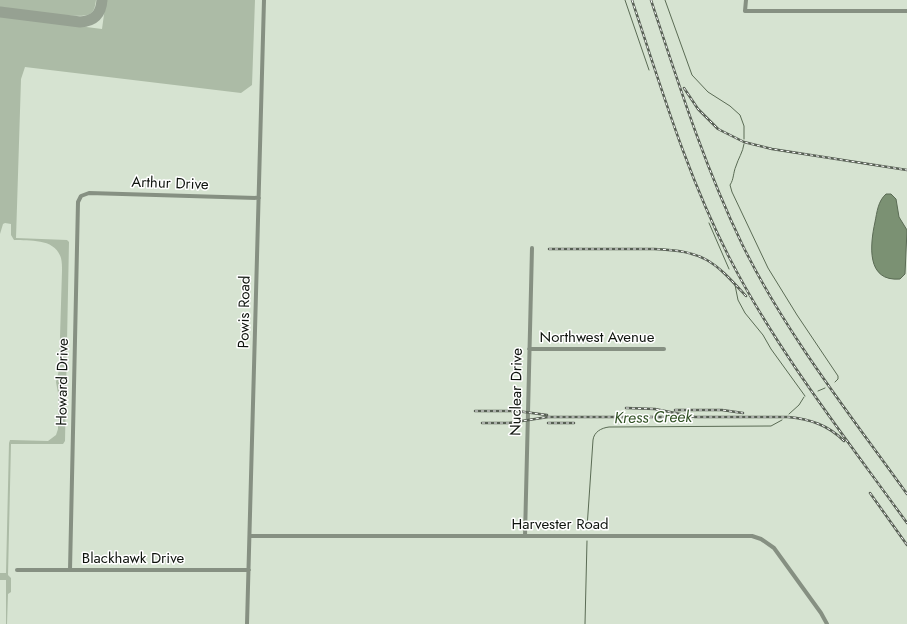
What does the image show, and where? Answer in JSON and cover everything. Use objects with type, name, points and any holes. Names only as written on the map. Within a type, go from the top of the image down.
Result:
[{"type":"street","name":"Powis Road","points":[[247,624],[264,0]]},
{"type":"street","points":[[746,0],[745,11],[907,11]]},
{"type":"street","name":"Arthur Drive","points":[[81,196],[89,193],[259,198]]},
{"type":"street","name":"Howard Drive","points":[[70,570],[78,202],[81,196]]},
{"type":"street","name":"Nuclear Drive","points":[[525,536],[532,248]]},
{"type":"street","name":"Northwest Avenue","points":[[529,349],[664,349]]},
{"type":"street","name":"Harvester Road","points":[[250,536],[755,537],[774,548],[821,613],[827,624]]},
{"type":"street","name":"Blackhawk Drive","points":[[17,570],[249,570]]},
{"type":"shaded area","points":[[0,0],[96,0],[92,13],[84,16],[74,16],[47,14],[0,7]]},
{"type":"shaded area","points":[[106,0],[255,0],[252,85],[241,93],[25,67],[21,79],[16,238],[67,240],[69,242],[65,441],[63,444],[11,444],[8,575],[11,578],[11,592],[8,594],[6,624],[6,580],[0,580],[0,573],[6,573],[9,443],[10,440],[48,441],[56,435],[58,429],[58,393],[56,382],[59,370],[62,268],[61,258],[58,252],[48,244],[34,241],[14,240],[11,235],[11,224],[3,224],[0,234],[0,16],[102,29]]},
{"type":"shaded area","points":[[886,194],[891,194],[896,199],[899,217],[907,230],[905,274],[900,279],[889,278],[881,275],[873,260],[872,241],[876,214],[883,197]]},
{"type":"waterway","name":"Kress Creek","points":[[625,0],[649,70]]},
{"type":"waterway","name":"Kress Creek","points":[[665,0],[692,75],[708,92],[730,106],[740,115],[744,126],[744,139]]},
{"type":"waterway","name":"Kress Creek","points":[[744,144],[730,185],[732,192],[768,268],[797,315],[838,376],[838,379],[835,382]]},
{"type":"waterway","points":[[709,223],[729,269]]},
{"type":"waterway","points":[[735,285],[738,300],[745,313],[763,335],[771,349],[805,396]]},
{"type":"waterway","name":"Kress Creek","points":[[818,391],[825,388]]},
{"type":"waterway","name":"Kress Creek","points":[[789,414],[799,405],[804,397]]},
{"type":"waterway","name":"Kress Creek","points":[[587,528],[593,440],[596,433],[601,429],[609,427],[771,426],[782,420]]},
{"type":"waterway","name":"Kress Creek","points":[[585,624],[587,541]]},
{"type":"taxiway","points":[[0,12],[80,22],[90,20],[96,16],[99,13],[102,0]]},
{"type":"railway","points":[[632,0],[687,163],[729,257],[768,326],[790,360],[907,523]]},
{"type":"railway","points":[[651,0],[704,154],[728,214],[759,277],[778,310],[819,372],[907,494]]},
{"type":"railway","points":[[684,88],[698,109],[718,129],[744,142],[772,149],[907,170]]},
{"type":"railway","points":[[549,249],[654,249],[685,252],[696,255],[716,266],[746,296]]},
{"type":"railway","points":[[626,408],[655,409],[695,417],[796,418],[811,421],[825,427],[838,435],[844,441]]},
{"type":"railway","points":[[675,410],[722,410],[743,413]]},
{"type":"railway","points":[[475,411],[517,411],[547,415]]},
{"type":"railway","points":[[482,423],[509,423],[548,417],[676,417]]},
{"type":"railway","points":[[548,423],[574,423]]},
{"type":"railway","points":[[870,493],[907,545]]}]
